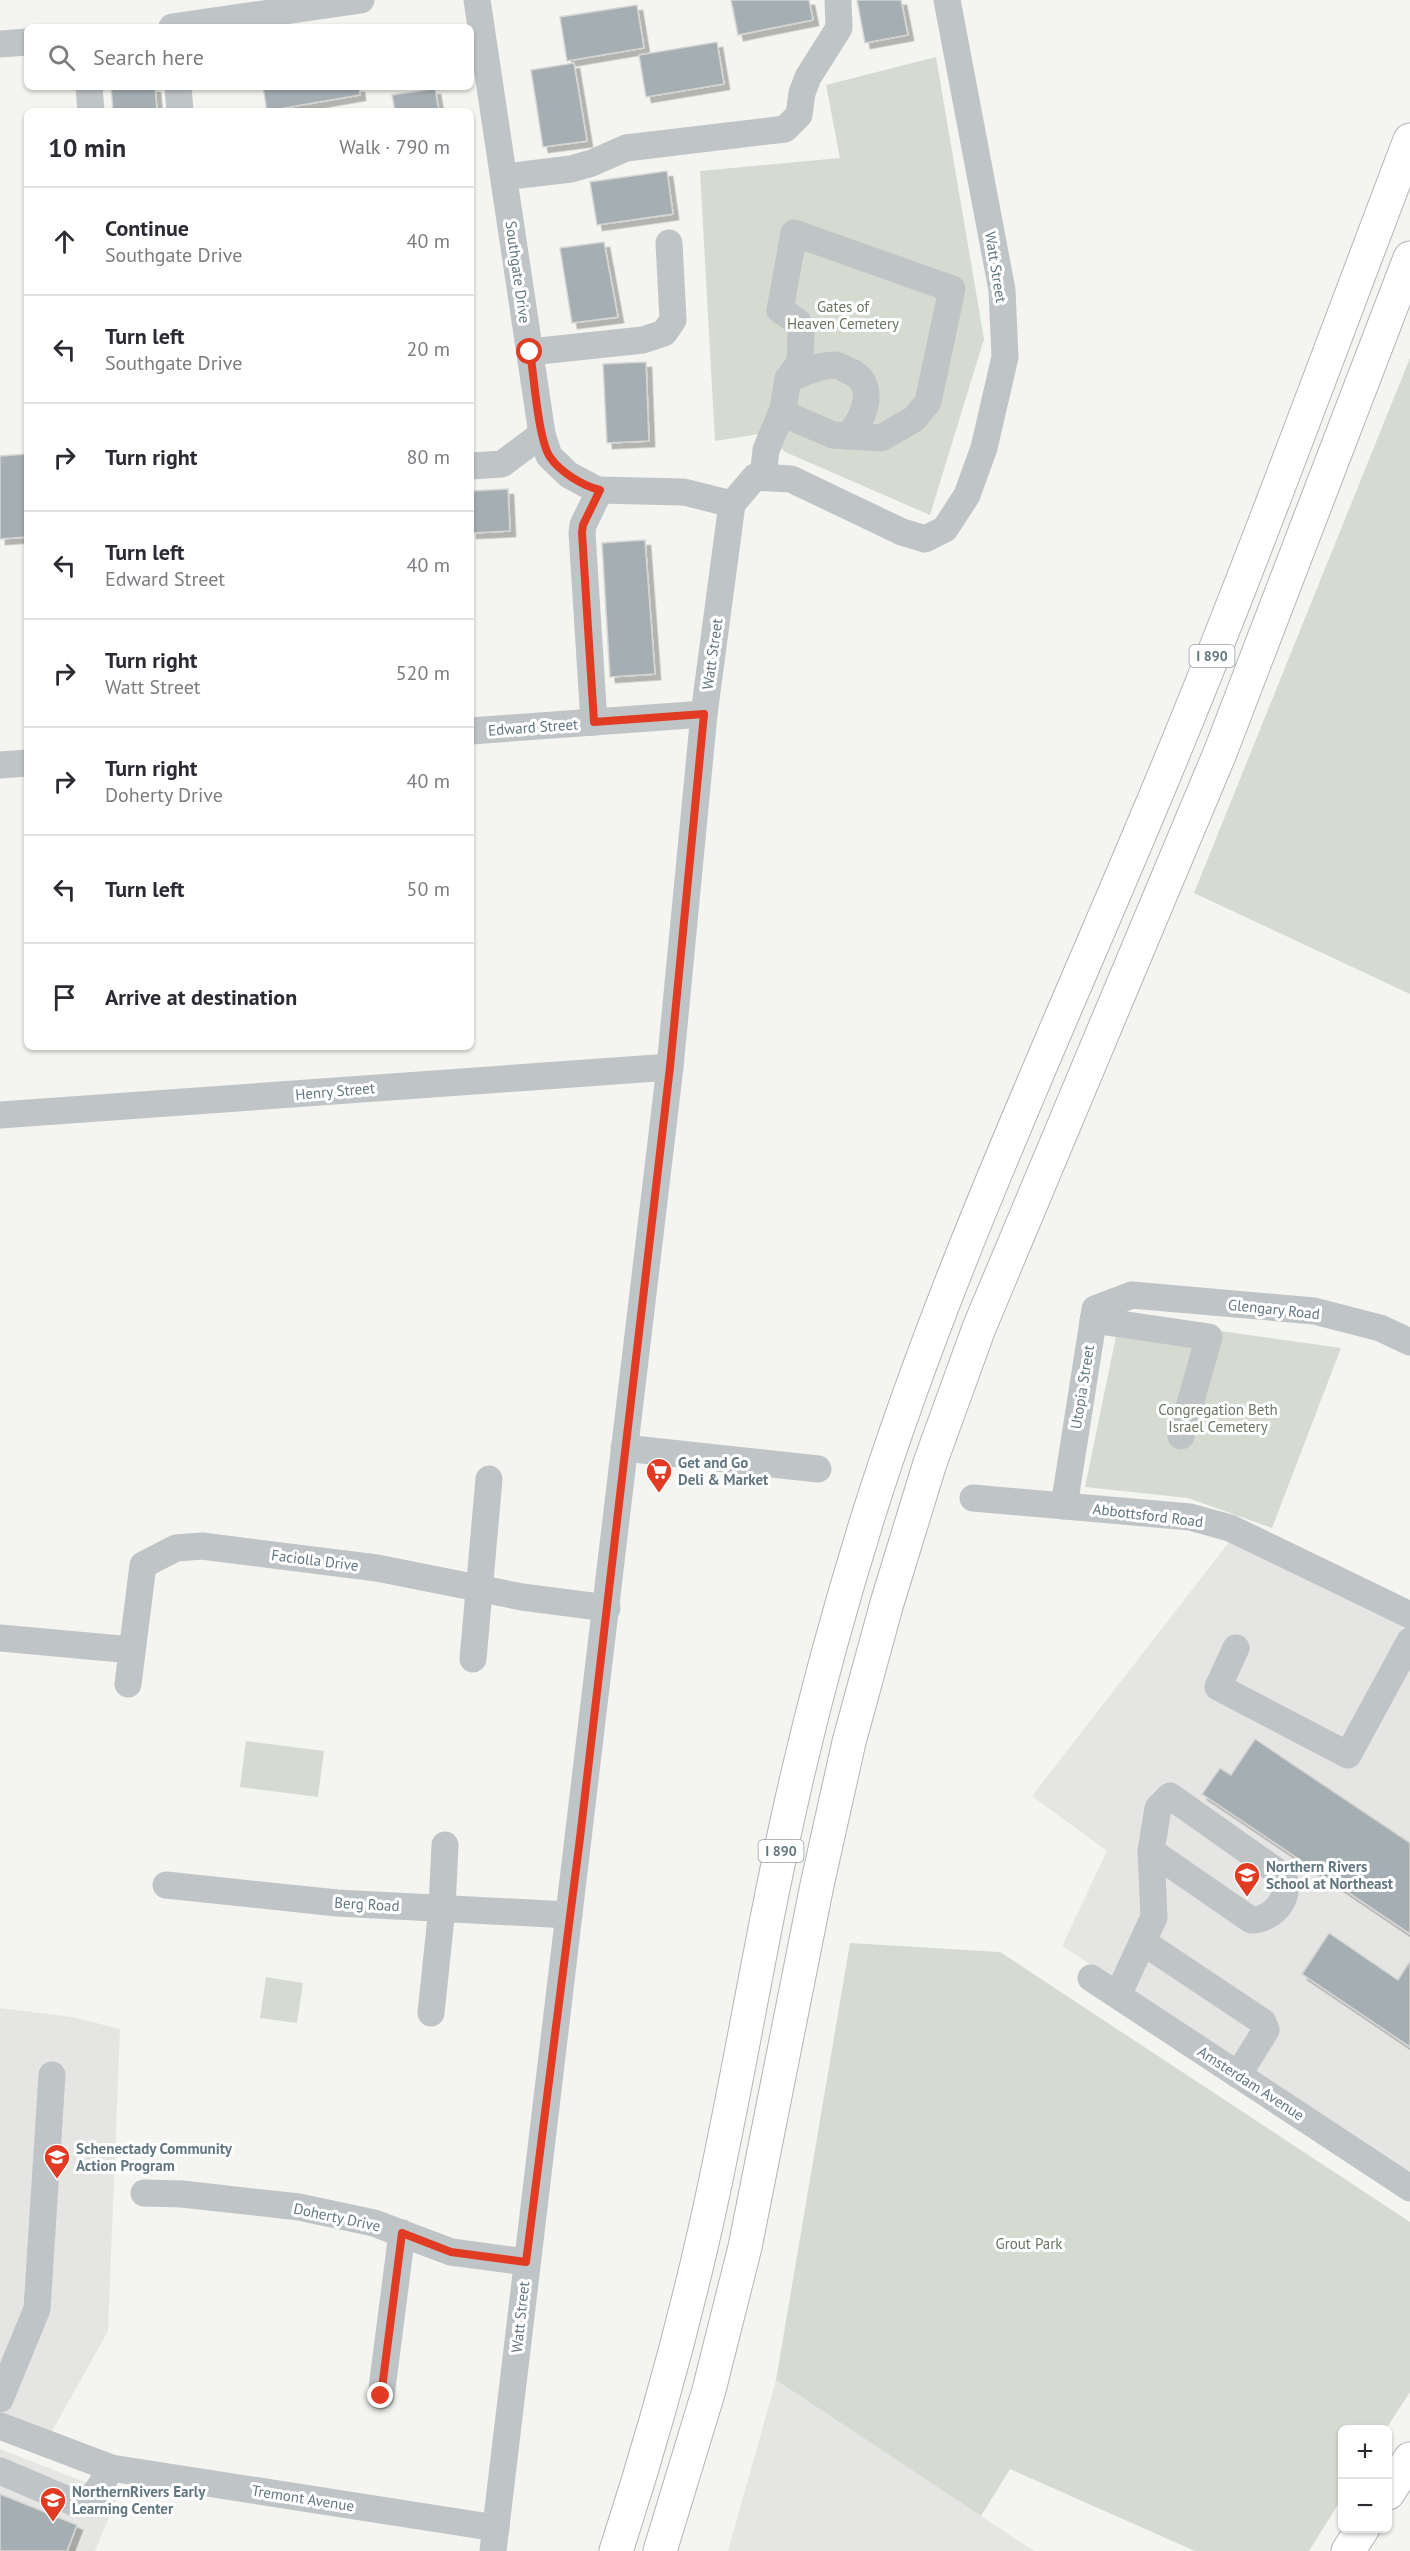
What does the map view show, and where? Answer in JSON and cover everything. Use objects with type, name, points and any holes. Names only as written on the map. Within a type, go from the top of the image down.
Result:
[{"type":"main road","name":"I 890","points":[[616,2551],[665,2389],[703,2238],[775,1876],[807,1732],[843,1601],[890,1450],[956,1272],[1197,696],[1410,140]]},
{"type":"main road","name":"I 890","points":[[660,2551],[692,2452],[740,2268],[817,1885],[849,1742],[886,1603],[930,1463],[979,1328],[1224,743],[1410,258]]},
{"type":"main road","points":[[1392,2487],[1410,2459]]},
{"type":"main road","points":[[1348,2551],[1360,2533]]},
{"type":"street","name":"Southgate Drive","points":[[477,0],[542,434],[549,456],[569,476],[600,490],[684,492],[732,504]]},
{"type":"street","points":[[504,177],[571,169],[592,163],[626,148],[785,129],[799,115],[802,93],[808,77],[839,28],[838,0]]},
{"type":"street","name":"Watt Street","points":[[763,477],[791,479],[902,532],[925,539],[945,529],[970,485],[984,448],[1005,357],[1002,290],[946,0]]},
{"type":"street","points":[[193,24],[350,1]]},
{"type":"street","points":[[0,44],[24,42]]},
{"type":"street","points":[[89,90],[91,108]]},
{"type":"street","points":[[178,90],[180,108]]},
{"type":"street","points":[[732,504],[755,477],[763,477],[766,450],[782,414],[788,379],[800,362],[801,332],[798,322],[780,310],[794,233],[952,289],[928,402],[914,419],[881,438],[833,435],[782,414]]},
{"type":"street","points":[[530,352],[643,340],[664,333],[673,320],[669,243]]},
{"type":"street","points":[[788,379],[835,365],[854,372],[866,387],[867,405],[859,424],[848,436]]},
{"type":"street","points":[[474,466],[502,464],[542,434]]},
{"type":"street","points":[[594,722],[582,533],[583,525],[600,490]]},
{"type":"street","name":"Watt Street","points":[[495,2540],[526,2262],[607,1608],[670,1067],[704,714],[732,504]]},
{"type":"street","name":"Edward Street","points":[[474,731],[704,714]]},
{"type":"street","points":[[0,765],[24,763]]},
{"type":"street","name":"Henry Street","points":[[0,1115],[670,1067]]},
{"type":"street","name":"Glengary Road","points":[[1093,1320],[1095,1309],[1132,1295],[1314,1311],[1380,1328],[1410,1342]]},
{"type":"street","points":[[1093,1320],[1209,1337],[1181,1436]]},
{"type":"street","name":"Utopia Street","points":[[1064,1506],[1093,1320]]},
{"type":"street","points":[[624,1448],[818,1469]]},
{"type":"street","points":[[473,1659],[489,1479]]},
{"type":"street","name":"Abbottsford Road","points":[[973,1498],[1190,1517],[1230,1528],[1410,1615]]},
{"type":"street","name":"Faciolla Drive","points":[[128,1684],[142,1565],[176,1548],[202,1546],[377,1568],[522,1597],[607,1608]]},
{"type":"street","points":[[0,1638],[132,1650]]},
{"type":"street","points":[[1236,1648],[1218,1687],[1348,1755],[1410,1641]]},
{"type":"street","points":[[1118,1995],[1154,1917],[1151,1851],[1158,1808],[1170,1796],[1282,1875],[1286,1882],[1286,1894],[1270,1916],[1261,1920],[1251,1920],[1151,1851]]},
{"type":"street","points":[[431,2013],[442,1908],[445,1845]]},
{"type":"street","name":"Berg Road","points":[[166,1885],[337,1903],[569,1915]]},
{"type":"street","points":[[1143,1942],[1263,2022],[1266,2030],[1238,2075]]},
{"type":"street","name":"Amsterdam Avenue","points":[[1091,1978],[1410,2188]]},
{"type":"street","points":[[0,2399],[37,2309],[52,2075]]},
{"type":"street","name":"Doherty Drive","points":[[144,2193],[182,2194],[299,2207],[374,2223],[451,2252],[526,2262]]},
{"type":"street","points":[[381,2396],[402,2233]]},
{"type":"street","name":"Tremont Avenue","points":[[0,2426],[111,2469],[495,2540]]},
{"type":"street","points":[[0,2471],[75,2503],[85,2503],[93,2498],[111,2469]]},
{"type":"shaded area","name":"Northern Rivers School at Northeast","points":[[1229,1542],[1410,1629],[1410,2171],[1062,1946],[1107,1851],[1032,1796]]},
{"type":"shaded area","name":"Schenectady Community Action Program","points":[[0,2008],[72,2017],[120,2029],[108,2331],[50,2435],[0,2413]]},
{"type":"shaded area","points":[[776,2380],[1034,2551],[728,2551]]},
{"type":"shaded area","name":"NorthernRivers Early Learning Center","points":[[0,2449],[118,2495],[95,2551],[0,2551]]},
{"type":"green space","name":"Gates of Heaven Cemetery","points":[[936,57],[984,339],[930,515],[785,452],[766,433],[715,441],[700,171],[840,158],[826,85]]},
{"type":"green space","points":[[1410,358],[1410,994],[1194,893]]},
{"type":"green space","name":"Congregation Beth Israel Cemetery","points":[[1120,1317],[1341,1348],[1272,1528],[1188,1498],[1085,1487]]},
{"type":"green space","points":[[246,1741],[324,1751],[318,1797],[240,1787]]},
{"type":"green space","name":"Grout Park","points":[[850,1943],[1000,1952],[1410,2222],[1410,2392],[1389,2425],[1338,2425],[1338,2504],[1309,2551],[1195,2551],[1010,2469],[981,2516],[776,2380]]},
{"type":"green space","points":[[266,1977],[303,1983],[297,2023],[260,2018]]},
{"type":"building","points":[[731,0],[809,0],[813,20],[738,35]]},
{"type":"building","points":[[857,0],[901,0],[908,35],[865,43]]},
{"type":"building","points":[[637,5],[644,48],[567,61],[560,17]]},
{"type":"building","points":[[717,42],[724,84],[646,97],[639,55]]},
{"type":"building","points":[[574,63],[587,141],[543,147],[531,70]]},
{"type":"building","points":[[111,90],[155,90],[157,108],[113,108]]},
{"type":"building","points":[[264,90],[359,90],[360,95],[284,108],[266,108]]},
{"type":"building","points":[[435,90],[438,108],[394,108],[392,95]]},
{"type":"building","points":[[667,171],[673,214],[597,225],[590,182]]},
{"type":"building","points":[[604,242],[618,317],[572,323],[560,248]]},
{"type":"building","points":[[646,362],[649,441],[607,443],[603,364]]},
{"type":"building","points":[[24,454],[24,537],[0,539],[0,456]]},
{"type":"building","points":[[508,489],[510,531],[474,533],[474,491]]},
{"type":"building","points":[[645,540],[655,674],[610,677],[602,543]]},
{"type":"building","points":[[1255,1739],[1410,1843],[1410,1934],[1202,1794],[1220,1768],[1231,1775]]},
{"type":"building","points":[[1329,1933],[1398,1980],[1410,1961],[1410,2047],[1302,1974]]},
{"type":"building","name":"NorthernRivers Early Learning Center","points":[[0,2494],[77,2525],[67,2551],[0,2551]]},
{"type":"place","name":"Get and Go Deli & Market","points":[[659,1494]]},
{"type":"place","name":"Northern Rivers School at Northeast","points":[[1247,1898]]},
{"type":"place","name":"Schenectady Community Action Program","points":[[57,2180]]},
{"type":"place","name":"NorthernRivers Early Learning Center","points":[[53,2523]]},
{"type":"route","points":[[381,2396],[402,2233],[451,2252],[526,2262],[580,1838],[670,1067],[704,714],[594,722],[582,533],[586,516],[600,490],[569,476],[549,456],[542,434],[530,352]]}]
